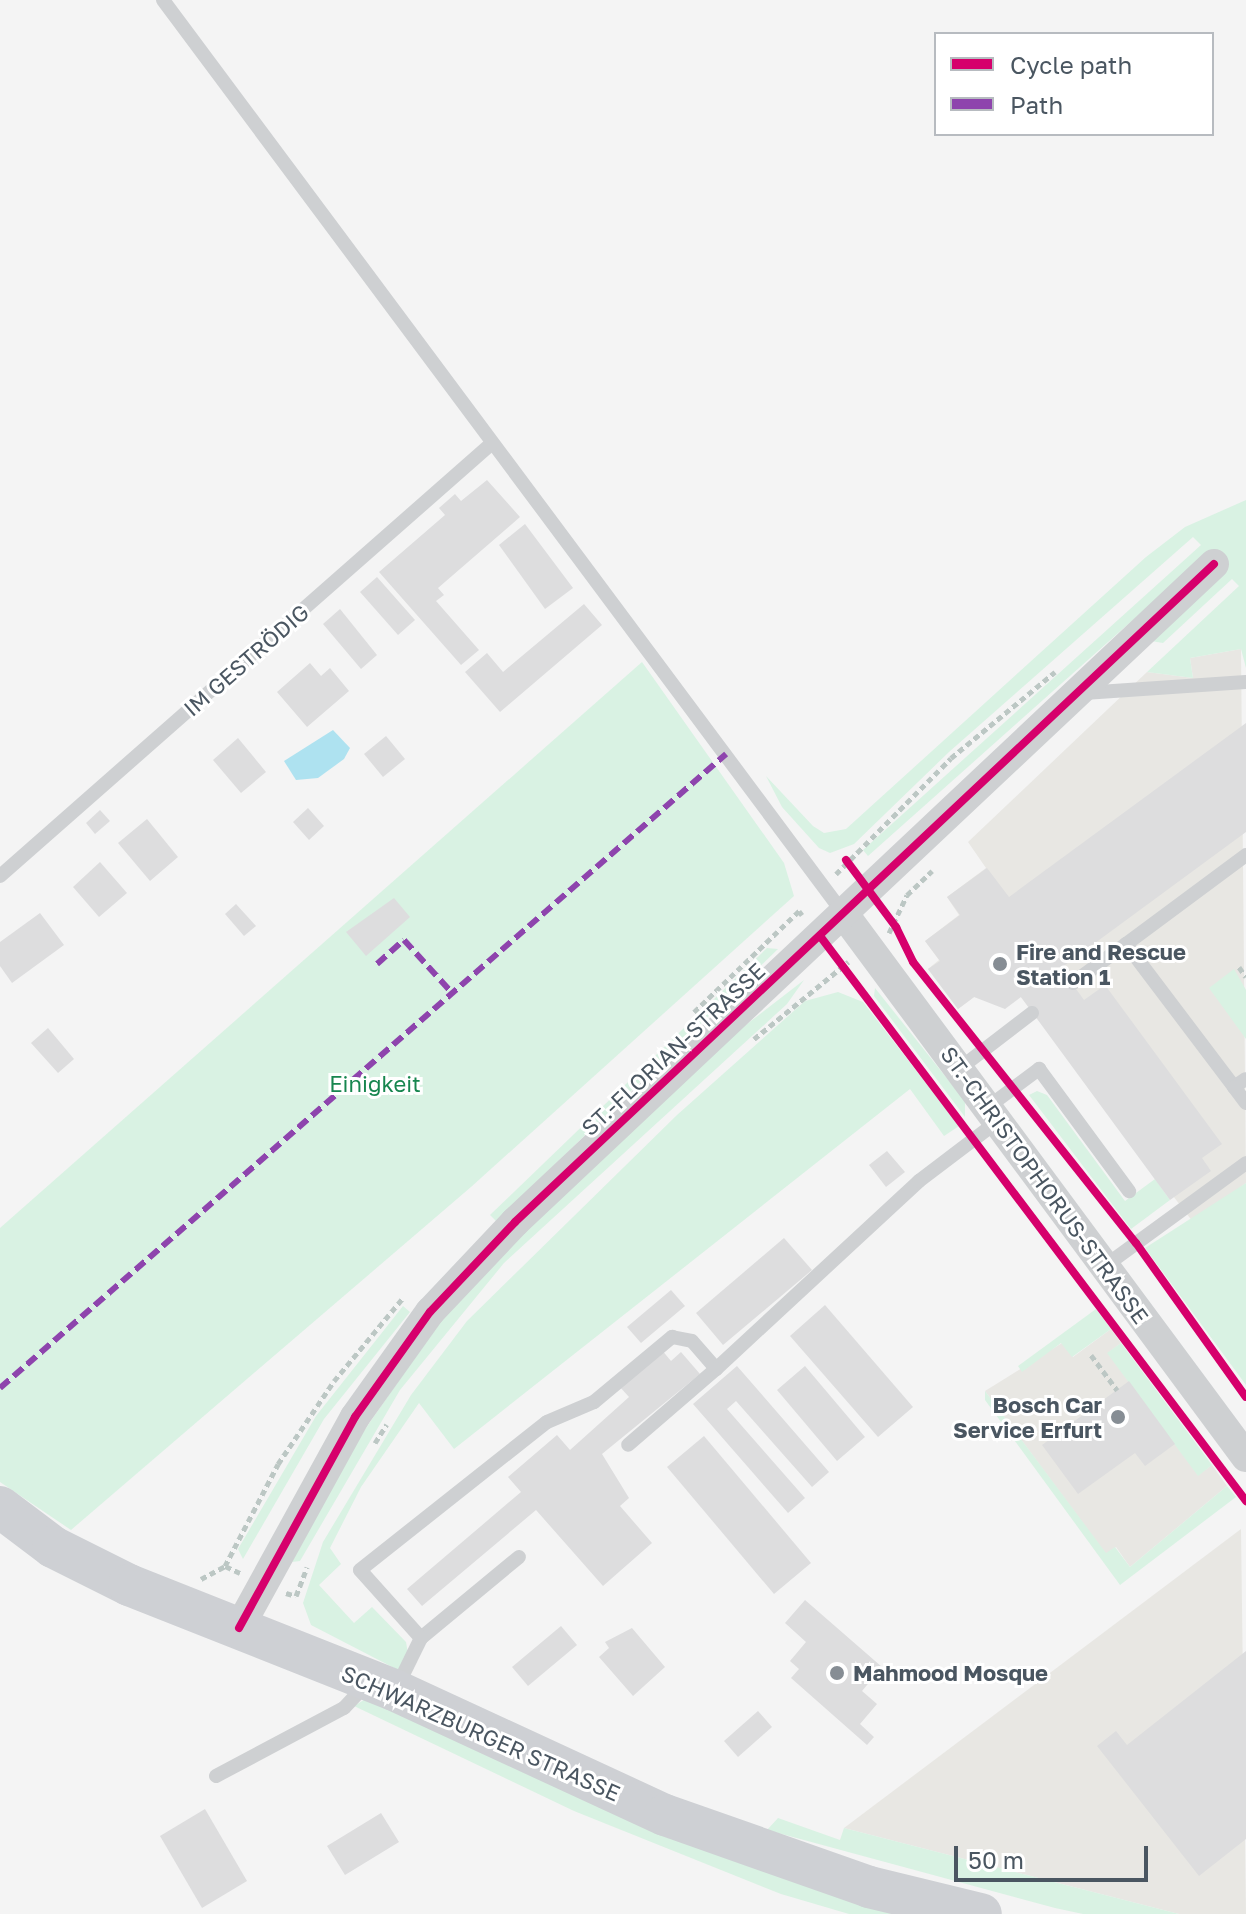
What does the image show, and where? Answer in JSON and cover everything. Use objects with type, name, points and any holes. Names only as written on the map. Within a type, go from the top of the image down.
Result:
[{"type":"street","name":"ST.-FLORIAN-STRASSE","points":[[239,1628],[355,1417],[430,1312],[515,1222],[843,913],[1066,680],[1214,564]]},
{"type":"street","name":"ST.-CHRISTOPHORUS-STRASSE","points":[[843,913],[1246,1457]]},
{"type":"street","name":"SCHWARZBURGER STRASSE","points":[[0,1507],[53,1547],[99,1571],[381,1685],[722,1838],[869,1887],[981,1914]]},
{"type":"lane","points":[[163,0],[843,913]]},
{"type":"lane","name":"IM GESTRÖDIG","points":[[0,876],[491,444]]},
{"type":"lane","points":[[1066,680],[1246,682]]},
{"type":"lane","points":[[1073,983],[1246,855]]},
{"type":"lane","points":[[1126,944],[1240,1083],[1246,1103]]},
{"type":"lane","points":[[959,1069],[1032,1013]]},
{"type":"lane","points":[[628,1445],[716,1369],[1039,1069],[1129,1191]]},
{"type":"lane","points":[[1105,1266],[1246,1163]]},
{"type":"lane","points":[[421,1638],[360,1570],[547,1422],[594,1402],[672,1337],[692,1341],[716,1369]]},
{"type":"lane","points":[[216,1776],[381,1685],[421,1638],[519,1557]]},
{"type":"path","points":[[799,911],[825,889],[857,849],[951,758],[1066,680]]},
{"type":"path","points":[[751,1041],[896,927]]},
{"type":"path","points":[[1239,967],[1246,977]]},
{"type":"path","points":[[1091,1355],[1117,1390]]},
{"type":"path","points":[[367,1455],[391,1418]]},
{"type":"path","points":[[296,1596],[311,1556]]},
{"type":"shaded area","points":[[1241,649],[1246,1183],[1193,1222],[1004,975],[958,1009],[928,969],[939,960],[925,941],[959,915],[947,897],[986,868],[968,842],[1147,672],[1193,678],[1190,658]]},
{"type":"shaded area","points":[[1111,1329],[1121,1343],[1108,1353],[1198,1475],[1212,1465],[1227,1486],[1130,1567],[1116,1547],[1106,1554],[985,1391],[1062,1343],[1073,1357]]},
{"type":"shaded area","points":[[1241,1529],[1246,1914],[1179,1914],[844,1828]]},
{"type":"green space","points":[[1246,500],[1246,668],[1241,649],[1190,658],[1193,678],[1147,672],[1239,586],[1232,579],[1163,643],[1151,641],[1208,553],[868,856],[863,850],[1201,545],[1193,537],[949,752],[854,844],[830,853],[819,848],[782,807],[766,776],[813,826],[824,833],[846,829],[1146,557],[1185,527]]},
{"type":"green space","name":"Einigkeit","points":[[642,662],[784,863],[794,896],[471,1187],[71,1530],[0,1482],[0,1228]]},
{"type":"green space","points":[[767,948],[778,949],[496,1221],[490,1215]]},
{"type":"green space","points":[[1234,969],[1246,990],[1246,1039],[1209,988]]},
{"type":"green space","points":[[804,980],[787,1004],[504,1263],[400,1390],[300,1561],[292,1562],[352,1448],[439,1323],[497,1257],[725,1041]]},
{"type":"green space","points":[[875,988],[965,1101],[965,1117],[874,996]]},
{"type":"green space","points":[[838,992],[863,1002],[959,1126],[944,1136],[910,1089],[454,1449],[419,1403],[361,1487],[330,1548],[341,1564],[319,1585],[354,1623],[372,1607],[406,1642],[408,1654],[398,1670],[311,1625],[303,1603],[323,1542],[411,1395],[467,1321],[677,1115],[805,1001]]},
{"type":"green space","points":[[1037,1091],[1047,1095],[1125,1201],[1155,1179],[1170,1200],[1131,1229],[1029,1095]]},
{"type":"green space","points":[[1246,1183],[1246,1385],[1145,1248]]},
{"type":"green space","points":[[403,1306],[410,1312],[324,1419],[243,1559],[238,1549],[316,1416]]},
{"type":"green space","points":[[1096,1309],[1111,1329],[1072,1357],[1061,1343],[1022,1372],[1018,1366]]},
{"type":"green space","points":[[1121,1343],[1212,1465],[1198,1476],[1107,1353]]},
{"type":"green space","points":[[985,1391],[1106,1553],[1115,1547],[1130,1567],[1227,1486],[1236,1497],[1120,1585],[985,1400]]},
{"type":"green space","points":[[372,1695],[924,1914],[849,1914],[781,1894],[574,1811],[354,1706]]},
{"type":"green space","points":[[778,1818],[840,1840],[844,1828],[1179,1914],[1083,1914],[1055,1908],[767,1830]]},
{"type":"water","points":[[333,730],[350,748],[344,759],[318,778],[296,780],[284,761]]},
{"type":"building","points":[[487,480],[520,517],[438,588],[444,595],[436,601],[479,650],[461,665],[379,572],[445,515],[439,508],[455,494],[461,501]]},
{"type":"building","points":[[525,524],[573,588],[545,609],[499,545]]},
{"type":"building","points":[[377,577],[415,620],[398,635],[360,592]]},
{"type":"building","points":[[584,604],[602,625],[500,712],[465,672],[487,653],[503,672]]},
{"type":"building","points":[[340,609],[377,655],[361,669],[323,624]]},
{"type":"building","points":[[310,663],[321,676],[330,668],[349,691],[307,727],[277,692]]},
{"type":"building","name":"Fire and Rescue Station 1","points":[[1246,723],[1246,832],[1061,968],[1084,1000],[1105,985],[1222,1144],[1202,1158],[1211,1171],[1170,1200],[1021,997],[1005,1009],[974,997],[958,1009],[928,969],[940,961],[925,941],[960,915],[947,897],[987,868],[1009,897]]},
{"type":"building","points":[[386,736],[405,759],[383,777],[364,754]]},
{"type":"building","points":[[238,738],[266,772],[241,793],[213,760]]},
{"type":"building","points":[[308,808],[324,826],[309,840],[293,822]]},
{"type":"building","points":[[100,810],[110,821],[95,834],[86,823]]},
{"type":"building","points":[[147,819],[178,857],[150,881],[118,843]]},
{"type":"building","points":[[100,862],[127,893],[99,917],[73,887]]},
{"type":"building","points":[[394,898],[410,917],[366,956],[346,932]]},
{"type":"building","points":[[236,904],[256,926],[244,936],[225,914]]},
{"type":"building","points":[[40,913],[64,945],[12,983],[0,966],[0,942]]},
{"type":"building","points":[[48,1028],[74,1059],[58,1073],[31,1043]]},
{"type":"building","points":[[887,1151],[905,1172],[886,1187],[869,1165]]},
{"type":"building","points":[[784,1238],[812,1270],[723,1345],[696,1313]]},
{"type":"building","points":[[671,1290],[685,1306],[641,1343],[627,1327]]},
{"type":"building","points":[[825,1305],[913,1407],[878,1437],[790,1336]]},
{"type":"building","points":[[661,1349],[671,1361],[681,1352],[700,1374],[602,1454],[629,1498],[620,1506],[652,1543],[603,1586],[536,1510],[422,1606],[407,1589],[521,1492],[508,1477],[557,1435],[570,1450],[629,1397],[619,1386]]},
{"type":"building","points":[[737,1366],[829,1472],[812,1487],[736,1401],[727,1409],[805,1498],[788,1513],[693,1404]]},
{"type":"building","points":[[805,1366],[865,1437],[837,1461],[777,1390]]},
{"type":"building","name":"Bosch Car Service Erfurt","points":[[1129,1381],[1175,1444],[1145,1466],[1135,1453],[1078,1494],[1042,1445]]},
{"type":"building","points":[[704,1436],[811,1563],[774,1594],[667,1467]]},
{"type":"building","name":"Mahmood Mosque","points":[[805,1600],[882,1667],[862,1691],[877,1704],[860,1724],[874,1737],[867,1745],[791,1678],[799,1669],[790,1661],[806,1642],[785,1623]]},
{"type":"building","points":[[561,1626],[577,1645],[528,1686],[512,1667]]},
{"type":"building","points":[[632,1628],[665,1667],[633,1696],[599,1657],[609,1648],[605,1642]]},
{"type":"building","points":[[1246,1651],[1246,1839],[1199,1876],[1097,1746],[1116,1731],[1127,1745]]},
{"type":"building","points":[[758,1711],[772,1727],[738,1757],[724,1741]]},
{"type":"building","points":[[205,1809],[247,1881],[202,1908],[160,1836]]},
{"type":"building","points":[[381,1813],[399,1842],[345,1875],[327,1846]]},
{"type":"marked path","points":[[0,1388],[726,754]]},
{"type":"marked path","points":[[377,964],[404,940],[452,993]]},
{"type":"cycle path","points":[[239,1628],[355,1417],[430,1312],[515,1222],[1214,564]]},
{"type":"cycle path","points":[[846,860],[896,927],[913,962],[1136,1243],[1246,1397]]},
{"type":"cycle path","points":[[820,936],[1246,1501]]},
{"type":"place","name":"Fire and Rescue Station 1","points":[[1000,964]]},
{"type":"place","name":"Bosch Car Service Erfurt","points":[[1118,1417]]},
{"type":"place","name":"Mahmood Mosque","points":[[837,1673]]}]
